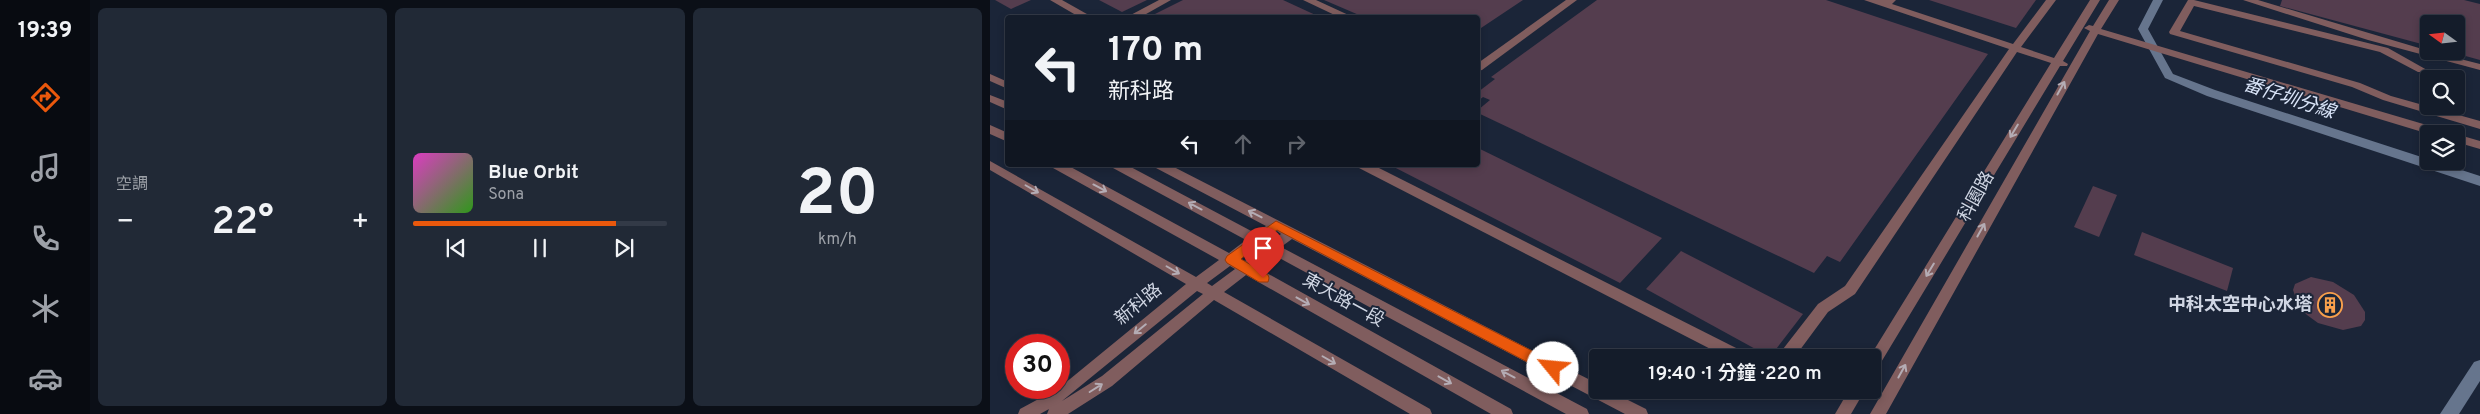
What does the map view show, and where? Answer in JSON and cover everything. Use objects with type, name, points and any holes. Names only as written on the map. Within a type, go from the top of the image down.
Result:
[{"type":"street","points":[[1055,0],[1083,15]]},
{"type":"street","points":[[1136,15],[1166,0]]},
{"type":"street","points":[[1308,0],[1343,15]]},
{"type":"street","points":[[1480,67],[1572,0]]},
{"type":"street","points":[[1869,0],[1888,3],[2073,67]]},
{"type":"street","points":[[1792,349],[1823,308],[1850,290],[2015,48],[2051,0]]},
{"type":"street","name":"科園路","points":[[1881,350],[2056,61],[2081,26],[2095,0]]},
{"type":"street","name":"科園路","points":[[1878,414],[2073,67],[2114,0]]},
{"type":"street","points":[[2248,0],[2372,38],[2480,67]]},
{"type":"street","points":[[2422,70],[2384,50],[2191,1],[2174,32],[2356,85],[2387,98],[2480,125]]},
{"type":"street","points":[[2081,26],[2420,127]]},
{"type":"street","points":[[990,77],[1005,84]]},
{"type":"street","points":[[990,98],[1005,106]]},
{"type":"street","points":[[990,129],[1005,136]]},
{"type":"street","points":[[2465,141],[2480,145]]},
{"type":"street","points":[[990,165],[1424,414]]},
{"type":"street","name":"東大路一段","points":[[1061,167],[1232,260],[1505,414]]},
{"type":"street","name":"東大路一段","points":[[1121,167],[1581,414]]},
{"type":"street","points":[[1164,167],[1640,414]]},
{"type":"street","points":[[1367,167],[1725,349]]},
{"type":"street","name":"新科路","points":[[1026,414],[1056,397],[1196,284],[1232,260],[1276,225]]},
{"type":"street","points":[[1055,414],[1107,381],[1213,293],[1292,232]]},
{"type":"street","points":[[1843,414],[1852,399]]},
{"type":"building","points":[[995,0],[1031,0],[1011,9]]},
{"type":"building","points":[[1099,0],[1147,0],[1122,12]]},
{"type":"building","points":[[1183,0],[1283,0],[1316,15],[1153,15]]},
{"type":"building","points":[[1324,0],[1523,0],[1480,29],[1480,15],[1359,15]]},
{"type":"building","points":[[1597,0],[1826,0],[1988,54],[1840,262],[1827,256],[1814,273],[1480,114],[1480,108],[1490,100],[1483,97],[1480,99],[1480,90],[1495,79],[1491,77]]},
{"type":"building","points":[[1929,0],[2036,0],[2016,28]]},
{"type":"building","points":[[2282,0],[2464,0],[2480,4],[2480,60],[2465,56],[2465,15],[2420,15],[2420,44],[2280,6]]},
{"type":"building","points":[[1480,149],[1662,238],[1620,283],[1394,167],[1480,167]]},
{"type":"building","points":[[2093,186],[2117,195],[2099,237],[2074,227]]},
{"type":"building","points":[[2142,232],[2233,268],[2227,291],[2134,255]]},
{"type":"building","points":[[1681,251],[1803,314],[1776,349],[1755,349],[1646,289]]},
{"type":"building","name":"中科太空中心水塔","points":[[2311,277],[2333,282],[2354,295],[2365,312],[2365,320],[2361,326],[2343,330],[2318,323],[2307,315],[2299,307],[2293,290],[2295,284]]},
{"type":"waterway","name":"番仔圳分線","points":[[2158,0],[2143,29],[2169,76],[2211,93],[2480,181]]},
{"type":"waterway","name":"番仔圳分線","points":[[2449,414],[2480,367]]},
{"type":"place","name":"中科太空中心水塔","points":[[2330,305]]},
{"type":"route","points":[[1263,278],[1232,260],[1276,225],[1553,368]]}]
